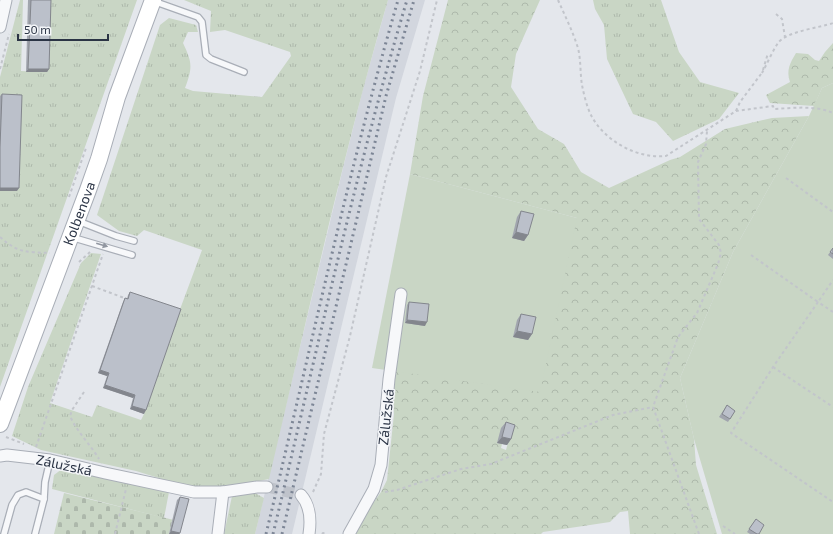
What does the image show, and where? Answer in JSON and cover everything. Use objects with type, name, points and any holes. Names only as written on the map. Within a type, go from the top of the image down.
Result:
[{"type":"main road","name":"Kolbenova","points":[[3,431],[99,159],[117,97],[153,0]]},
{"type":"street","points":[[0,27],[6,0]]},
{"type":"street","name":"Zálužská","points":[[349,534],[374,489],[381,465],[389,379],[401,294]]},
{"type":"street","name":"Zálužská","points":[[0,456],[7,455],[50,460],[194,492],[223,492],[267,487]]},
{"type":"street","points":[[218,534],[223,492]]},
{"type":"street","points":[[304,498],[310,527],[309,534]]},
{"type":"lane","points":[[153,0],[198,17],[202,22],[206,55],[211,59],[244,72]]},
{"type":"lane","points":[[77,220],[116,236],[134,241]]},
{"type":"lane","points":[[71,237],[132,255]]},
{"type":"lane","points":[[35,534],[44,499],[45,482],[50,460]]},
{"type":"lane","points":[[4,534],[12,505],[18,495],[26,492],[44,499]]},
{"type":"path","points":[[304,498],[312,494],[321,474],[324,434],[350,336],[386,177],[420,71],[437,0]]},
{"type":"path","points":[[558,0],[578,50],[582,85],[591,116],[607,136],[631,151],[656,157],[666,156],[736,111],[773,106],[774,109],[808,108],[826,110],[833,113]]},
{"type":"path","points":[[776,14],[782,19],[785,37]]},
{"type":"path","points":[[736,111],[740,102],[762,73],[779,42],[785,37],[811,28],[833,23]]},
{"type":"path","points":[[762,73],[768,54]]},
{"type":"path","points":[[699,534],[653,407],[678,337],[697,313],[718,264],[721,253],[719,245],[699,220],[698,162],[706,144],[707,131]]},
{"type":"path","points":[[786,178],[833,212]]},
{"type":"path","points":[[0,237],[11,247],[28,252],[50,253]]},
{"type":"path","points":[[79,262],[92,251]]},
{"type":"path","points":[[35,449],[103,253],[97,252]]},
{"type":"path","points":[[751,255],[833,312]]},
{"type":"path","points":[[833,280],[773,367],[731,433],[833,502]]},
{"type":"path","points":[[92,286],[127,299]]},
{"type":"path","points":[[773,367],[833,407]]},
{"type":"path","points":[[84,392],[72,410],[70,416],[73,424],[93,448],[108,474]]},
{"type":"path","points":[[374,489],[381,492],[397,490],[461,469],[491,464],[613,415],[653,407]]},
{"type":"path","points":[[3,431],[14,440]]},
{"type":"path","points":[[115,534],[129,478]]},
{"type":"path","points":[[723,526],[736,534]]},
{"type":"shaded area","points":[[388,0],[425,0],[396,98],[292,534],[255,534],[344,164]]},
{"type":"green space","points":[[20,0],[23,0],[21,71],[46,72],[49,0],[137,0],[0,387],[0,191],[17,191],[0,97],[0,77]]},
{"type":"green space","points":[[184,0],[388,0],[340,179],[269,479],[234,486],[205,489],[178,484],[136,471],[41,450],[12,436],[28,387],[81,263],[91,253],[101,254],[50,403],[92,417],[97,405],[141,420],[144,414],[202,250],[144,230],[137,236],[119,231],[97,215],[160,25],[169,18],[196,25],[198,32],[188,32],[183,43],[190,60],[190,70],[185,88],[193,91],[262,97],[291,56],[290,52],[225,30],[210,32],[211,11]]},
{"type":"green space","points":[[448,0],[540,0],[516,54],[511,87],[538,129],[564,144],[581,172],[609,188],[670,160],[680,157],[725,129],[772,118],[809,116],[733,252],[680,378],[694,439],[696,465],[717,534],[630,534],[628,511],[620,512],[610,522],[543,532],[541,534],[351,534],[381,492],[387,480],[394,414],[391,370],[577,218],[410,174],[423,96]],"holes":[[[511,431],[506,450],[501,448],[502,444],[497,443]]]},
{"type":"green space","points":[[593,0],[661,0],[679,52],[700,82],[739,93],[719,119],[673,141],[656,122],[633,114],[607,59],[604,25],[595,9]]},
{"type":"green space","points":[[833,43],[833,83],[822,88],[814,106],[770,103],[766,95],[790,82],[788,74],[789,67],[796,53],[808,54],[815,60],[819,61]]},
{"type":"green space","points":[[833,83],[833,534],[722,534],[694,439],[680,378],[733,252],[809,116],[822,88]]},
{"type":"green space","points":[[410,174],[577,218],[540,392],[372,368]]},
{"type":"green space","points":[[62,469],[169,492],[164,518],[52,489],[54,475]]},
{"type":"green space","points":[[64,493],[182,522],[172,521],[169,534],[54,534]]},
{"type":"green space","points":[[255,493],[264,498],[255,534],[224,534],[232,496]]},
{"type":"building","points":[[31,0],[51,0],[49,69],[28,69]]},
{"type":"building","points":[[2,94],[22,95],[19,188],[0,188]]},
{"type":"building","points":[[521,211],[534,214],[528,235],[516,232]]},
{"type":"building","points":[[130,292],[181,309],[146,410],[132,406],[135,395],[105,385],[109,373],[100,370],[125,298],[128,299]]},
{"type":"building","points":[[409,302],[429,304],[427,322],[407,320]]},
{"type":"building","points":[[521,314],[536,317],[532,334],[517,331]]},
{"type":"building","points":[[727,405],[735,411],[730,419],[722,414]]},
{"type":"building","points":[[506,422],[515,425],[511,439],[502,437]]},
{"type":"building","points":[[180,497],[189,499],[180,533],[171,531]]},
{"type":"building","points":[[756,519],[764,525],[759,534],[749,529]]},
{"type":"tunnel","points":[[267,487],[301,495]]},
{"type":"railway","points":[[266,534],[345,199],[379,66],[398,0]]},
{"type":"railway","points":[[273,534],[336,266],[370,133],[407,0]]},
{"type":"railway","points":[[282,534],[386,96],[414,0]]}]
